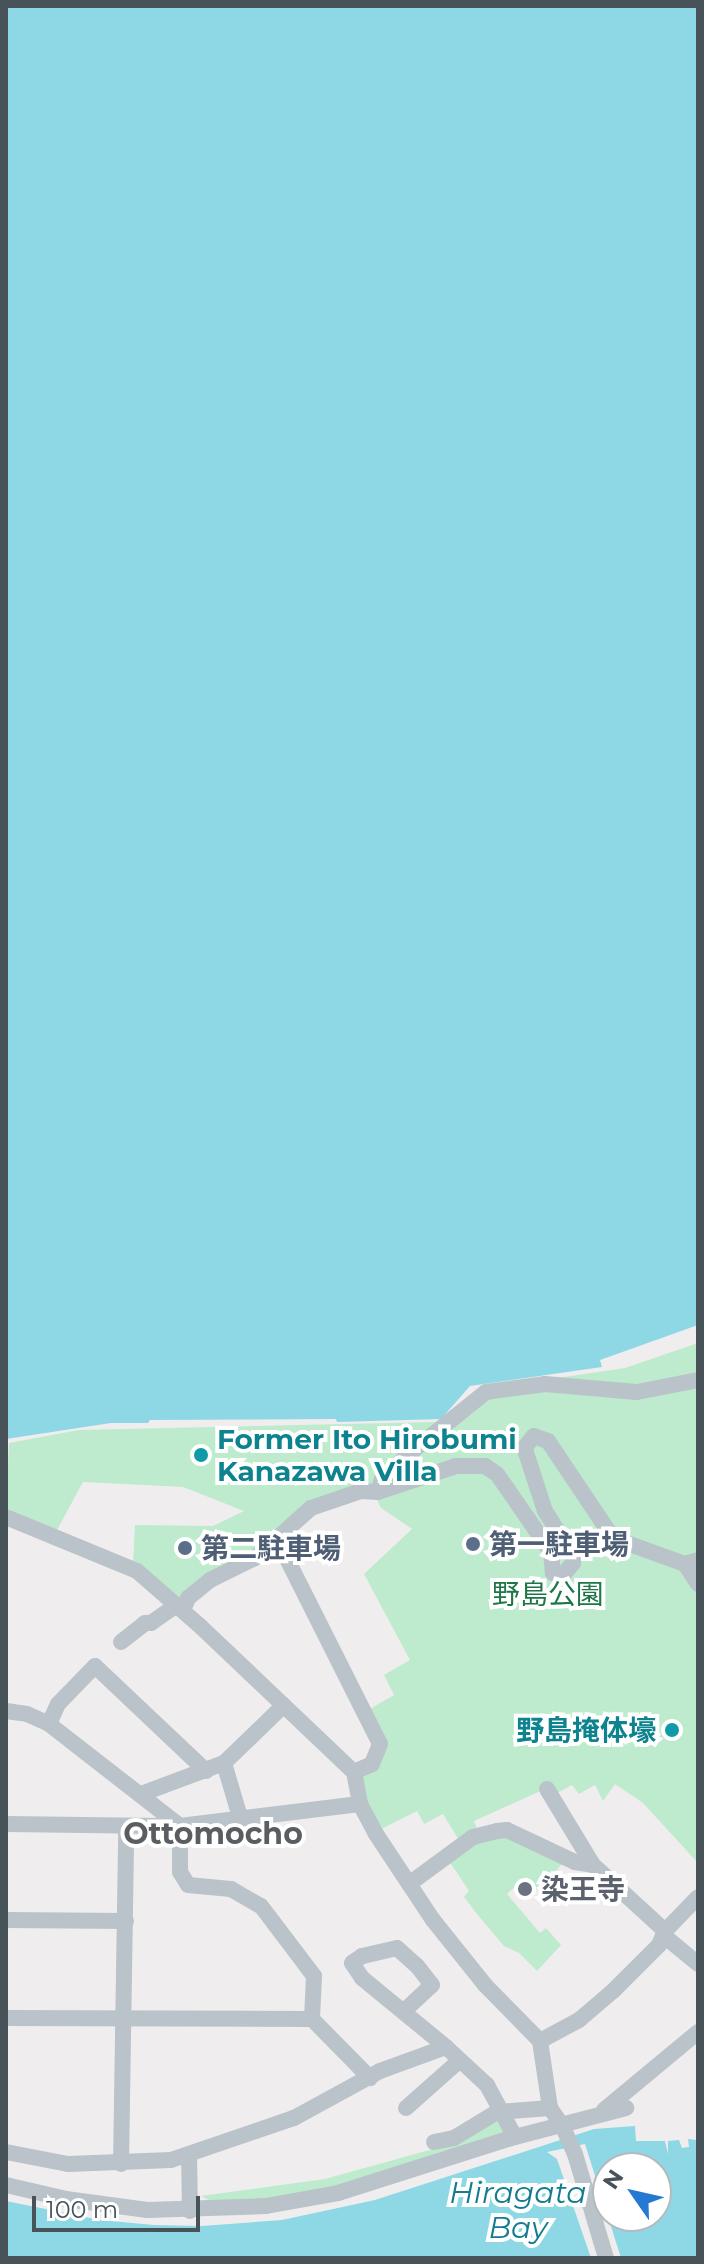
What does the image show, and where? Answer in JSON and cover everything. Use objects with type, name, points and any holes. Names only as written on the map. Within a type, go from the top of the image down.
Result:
[{"type":"street","points":[[378,1492],[382,1479],[410,1453],[486,1392],[545,1384],[637,1392],[698,1380]]},
{"type":"street","points":[[121,1642],[145,1623],[180,1608],[210,1580],[255,1558],[278,1541],[302,1514],[326,1500],[361,1491],[378,1492],[456,1466],[485,1466],[497,1474],[551,1552],[553,1573],[563,1575],[573,1563],[572,1554],[545,1511],[525,1447],[529,1439],[539,1436],[548,1441],[613,1538],[692,1562],[698,1584]]},
{"type":"street","points":[[6,1517],[137,1571],[354,1772],[360,1804],[409,1884],[455,1950],[540,2041],[550,2108],[562,2125],[575,2154],[606,2258]]},
{"type":"street","points":[[278,1541],[380,1744],[372,1764],[354,1772]]},
{"type":"street","points":[[49,1724],[58,1704],[95,1666],[206,1771]]},
{"type":"street","points":[[141,1794],[224,1763],[236,1755],[284,1705]]},
{"type":"street","points":[[6,1711],[27,1714],[49,1724],[180,1826],[181,1878],[192,1887],[231,1889],[261,1906],[314,1976],[312,2019]]},
{"type":"street","points":[[224,1763],[240,1817]]},
{"type":"street","points":[[547,1789],[593,1865],[698,1964]]},
{"type":"street","points":[[6,1824],[180,1826],[360,1804]]},
{"type":"street","points":[[121,2164],[126,1827]]},
{"type":"street","points":[[409,1884],[473,1837],[497,1831],[507,1830],[575,1862],[593,1865]]},
{"type":"street","points":[[540,2041],[579,2020],[613,1991],[659,1945],[664,1933],[698,1897]]},
{"type":"street","points":[[6,1920],[126,1921]]},
{"type":"street","points":[[404,2011],[432,1985],[417,1966],[397,1948],[362,1956],[352,1963],[362,1978],[487,2085],[504,2111],[515,2137]]},
{"type":"street","points":[[6,2018],[312,2019],[370,2078]]},
{"type":"street","points":[[600,2113],[698,2032]]},
{"type":"street","points":[[6,2152],[68,2164],[171,2160],[294,2118],[370,2078],[446,2047]]},
{"type":"street","points":[[406,2108],[459,2061]]},
{"type":"street","points":[[434,2142],[454,2138],[497,2112],[550,2108]]},
{"type":"street","points":[[6,2185],[101,2204],[190,2211],[266,2206],[338,2193],[515,2137],[626,2108]]},
{"type":"street","points":[[189,2154],[190,2211]]},
{"type":"green space","name":"野島公園","points":[[698,1343],[698,1863],[643,1803],[615,1784],[603,1801],[595,1785],[579,1794],[572,1785],[552,1796],[545,1789],[474,1821],[477,1829],[460,1842],[443,1814],[424,1824],[417,1811],[379,1830],[365,1802],[361,1774],[384,1742],[368,1710],[394,1695],[384,1675],[410,1660],[364,1574],[412,1529],[381,1508],[370,1485],[310,1500],[263,1545],[180,1598],[133,1564],[135,1525],[213,1526],[244,1511],[183,1487],[83,1482],[57,1530],[6,1508],[9,1443],[79,1430],[438,1422],[476,1390],[625,1368]]},
{"type":"green space","points":[[504,1834],[564,1862],[538,1890],[526,1877],[507,1894],[540,1933],[546,1928],[561,1945],[537,1971],[519,1953],[504,1946],[477,1914],[464,1897],[469,1891],[449,1861],[479,1837]]},
{"type":"green space","points":[[499,2120],[505,2134],[352,2182],[284,2197],[214,2203],[201,2196],[325,2179],[433,2149]]},
{"type":"water","points":[[6,6],[698,6],[698,1325],[600,1360],[602,1367],[470,1386],[441,1419],[337,1422],[336,1419],[150,1420],[148,1423],[111,1423],[6,1439]]},
{"type":"water","name":"Hiragata Bay","points":[[635,2126],[636,2141],[665,2141],[668,2152],[592,2152],[592,2232],[672,2232],[672,2152],[668,2152],[668,2141],[679,2140],[682,2148],[689,2147],[688,2139],[697,2140],[698,2258],[6,2258],[6,2201],[100,2220],[202,2226],[282,2220],[375,2200],[594,2129]]},
{"type":"pier","points":[[585,2144],[592,2166],[592,2232],[613,2232],[621,2258],[591,2258],[557,2159],[547,2152]]},
{"type":"place","name":"Former Ito Hirobumi Kanazawa Villa","points":[[201,1455]]},
{"type":"place","name":"第一駐車場","points":[[473,1544]]},
{"type":"place","name":"第二駐車場","points":[[185,1548]]},
{"type":"place","name":"野島掩体壕","points":[[672,1730]]},
{"type":"place","name":"染王寺","points":[[525,1889]]},
{"type":"district","name":"Ottomocho","points":[[213,1834]]}]
